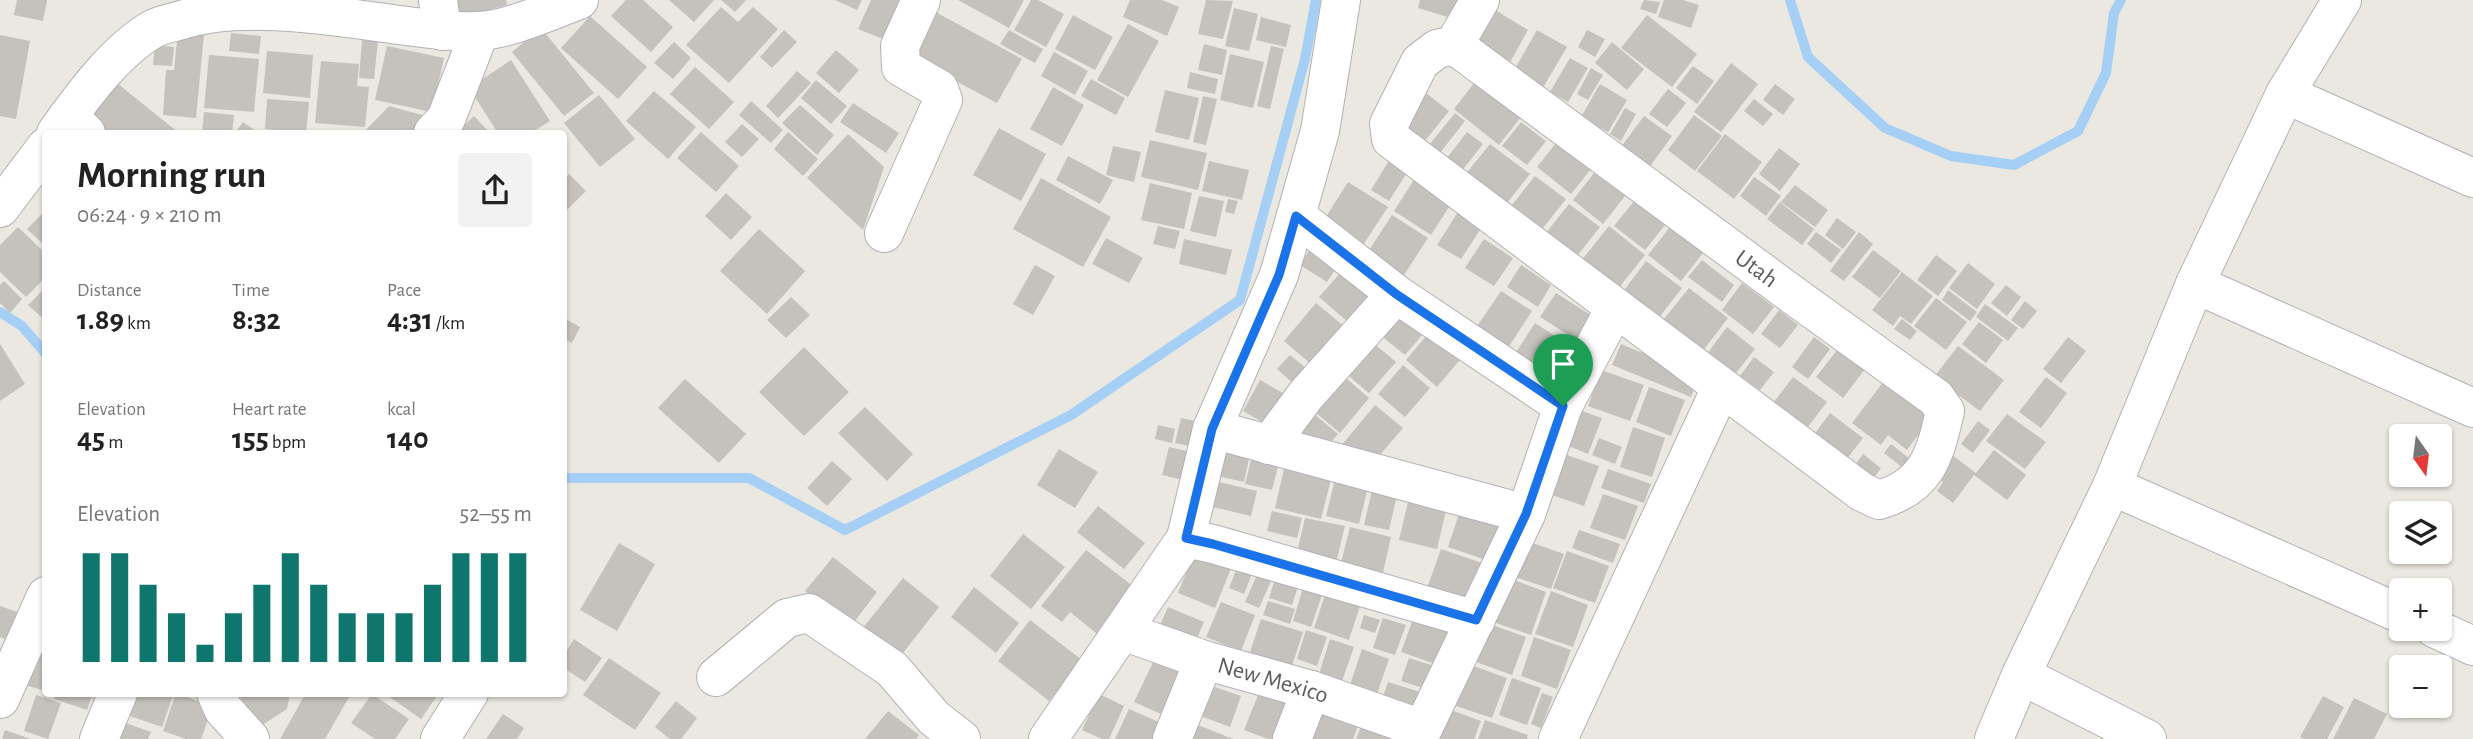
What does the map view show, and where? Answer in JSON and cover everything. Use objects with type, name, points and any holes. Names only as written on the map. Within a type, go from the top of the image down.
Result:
[{"type":"street","points":[[70,127],[124,51],[154,29],[191,16],[230,10],[440,15],[480,31],[532,18],[579,0]]},
{"type":"street","points":[[884,233],[943,100],[939,89],[901,67],[900,46],[921,0]]},
{"type":"street","points":[[1048,739],[1186,538],[1212,429],[1279,275],[1296,216],[1320,131],[1340,0]]},
{"type":"street","points":[[1480,0],[1454,45],[1437,49],[1420,62],[1389,124],[1391,139],[1721,387],[1558,739]]},
{"type":"street","points":[[1994,739],[2021,676],[2112,486],[2195,284],[2285,94],[2342,0]]},
{"type":"street","points":[[436,130],[446,119],[480,31]]},
{"type":"street","name":"Utah","points":[[1454,45],[1936,398],[1945,411],[1937,447],[1917,482],[1895,496],[1879,500],[1862,492],[1721,387]]},
{"type":"street","points":[[2285,94],[2473,178]]},
{"type":"street","points":[[0,208],[42,151]]},
{"type":"street","points":[[1296,216],[1396,294],[1563,406]]},
{"type":"street","points":[[2195,284],[2473,408]]},
{"type":"street","points":[[1269,445],[1307,395],[1396,294]]},
{"type":"street","points":[[1420,734],[1526,514],[1563,406],[1615,308]]},
{"type":"street","points":[[1212,429],[1526,514]]},
{"type":"street","points":[[2112,486],[2389,609]]},
{"type":"street","points":[[1186,538],[1476,620]]},
{"type":"street","points":[[0,699],[42,605]]},
{"type":"street","points":[[716,677],[787,618],[808,613],[892,669],[934,718],[961,739]]},
{"type":"street","name":"New Mexico","points":[[1124,631],[1204,660],[1311,690],[1420,734]]},
{"type":"street","points":[[2452,636],[2473,646]]},
{"type":"street","points":[[1172,739],[1204,660]]},
{"type":"street","points":[[2021,676],[2147,739]]},
{"type":"street","points":[[1292,739],[1311,690]]},
{"type":"street","points":[[99,739],[116,697]]},
{"type":"street","points":[[440,739],[466,697]]},
{"type":"street","points":[[217,714],[250,739]]},
{"type":"building","points":[[17,0],[47,0],[43,21],[14,15]]},
{"type":"building","points":[[457,0],[506,0],[507,5],[461,17]]},
{"type":"building","points":[[626,0],[643,0],[673,27],[651,52],[611,16]]},
{"type":"building","points":[[669,0],[714,0],[694,22]]},
{"type":"building","points":[[721,0],[746,0],[735,12]]},
{"type":"building","points":[[835,0],[862,0],[857,10]]},
{"type":"building","points":[[871,0],[911,0],[893,43],[858,29]]},
{"type":"building","points":[[958,0],[1024,0],[1009,28]]},
{"type":"building","points":[[1031,0],[1038,0],[1064,14],[1046,47],[1014,30]]},
{"type":"building","points":[[1130,0],[1162,0],[1179,7],[1167,36],[1123,17]]},
{"type":"building","points":[[1206,0],[1233,1],[1223,39],[1198,34]]},
{"type":"building","points":[[1420,0],[1457,0],[1451,18],[1418,8]]},
{"type":"building","points":[[1644,0],[1660,2],[1656,14],[1640,9]]},
{"type":"building","points":[[1664,0],[1683,0],[1699,5],[1691,28],[1658,17]]},
{"type":"building","points":[[721,7],[738,22],[753,7],[778,29],[729,83],[686,45]]},
{"type":"building","points":[[1234,8],[1258,14],[1249,51],[1225,46]]},
{"type":"building","points":[[1492,8],[1528,30],[1508,66],[1471,45]]},
{"type":"building","points":[[930,9],[1022,59],[997,103],[905,54]]},
{"type":"building","points":[[1073,15],[1113,37],[1095,70],[1055,49]]},
{"type":"building","points":[[1647,15],[1697,54],[1672,87],[1621,48]]},
{"type":"building","points":[[590,16],[647,67],[618,99],[561,48]]},
{"type":"building","points":[[1261,17],[1291,25],[1286,47],[1256,40]]},
{"type":"building","points":[[1128,24],[1159,41],[1128,97],[1097,80]]},
{"type":"building","points":[[541,28],[594,93],[564,116],[512,52]]},
{"type":"building","points":[[784,30],[797,42],[772,68],[760,57]]},
{"type":"building","points":[[1009,30],[1043,49],[1035,63],[1000,44]]},
{"type":"building","points":[[1537,30],[1567,47],[1541,91],[1512,74]]},
{"type":"building","points":[[1587,30],[1605,39],[1595,57],[1578,47]]},
{"type":"building","points":[[178,31],[204,34],[196,118],[163,115],[166,70],[174,70]]},
{"type":"building","points":[[231,33],[261,36],[259,54],[229,51]]},
{"type":"building","points":[[0,35],[30,41],[16,119],[0,116]]},
{"type":"building","points":[[362,40],[378,41],[374,79],[359,78]]},
{"type":"building","points":[[674,42],[691,58],[673,79],[654,63]]},
{"type":"building","points":[[1612,42],[1644,69],[1627,90],[1595,63]]},
{"type":"building","points":[[1204,44],[1227,50],[1222,75],[1198,70]]},
{"type":"building","points":[[155,45],[174,47],[172,66],[153,65]]},
{"type":"building","points":[[387,46],[444,58],[432,112],[375,100]]},
{"type":"building","points":[[1271,46],[1284,49],[1270,109],[1257,106]]},
{"type":"building","points":[[836,50],[859,70],[839,93],[816,73]]},
{"type":"building","points":[[267,51],[313,55],[310,98],[263,93]]},
{"type":"building","points":[[1054,52],[1088,71],[1075,95],[1041,76]]},
{"type":"building","points":[[1230,54],[1264,62],[1253,108],[1220,100]]},
{"type":"building","points":[[209,55],[259,59],[254,112],[204,108]]},
{"type":"building","points":[[1570,58],[1588,68],[1568,102],[1550,92]]},
{"type":"building","points":[[511,60],[550,121],[536,130],[496,130],[469,88]]},
{"type":"building","points":[[321,61],[359,64],[357,86],[369,87],[365,127],[315,123]]},
{"type":"building","points":[[1731,63],[1758,84],[1721,132],[1694,112]]},
{"type":"building","points":[[1693,66],[1714,81],[1697,104],[1676,88]]},
{"type":"building","points":[[695,67],[734,102],[709,129],[670,94]]},
{"type":"building","points":[[1591,68],[1603,75],[1588,100],[1577,94]]},
{"type":"building","points":[[797,71],[811,83],[778,118],[766,106]]},
{"type":"building","points":[[1190,72],[1218,79],[1215,94],[1187,88]]},
{"type":"building","points":[[1091,79],[1125,98],[1116,115],[1081,96]]},
{"type":"building","points":[[816,80],[847,106],[831,124],[801,98]]},
{"type":"building","points":[[1475,82],[1521,117],[1499,145],[1454,109]]},
{"type":"building","points":[[118,84],[175,130],[92,130],[85,124]]},
{"type":"building","points":[[1600,84],[1627,100],[1608,132],[1581,117]]},
{"type":"building","points":[[1775,84],[1795,99],[1783,115],[1763,100]]},
{"type":"building","points":[[1053,87],[1084,105],[1062,146],[1030,129]]},
{"type":"building","points":[[1668,89],[1686,103],[1667,127],[1649,114]]},
{"type":"building","points":[[1165,90],[1199,98],[1189,140],[1155,132]]},
{"type":"building","points":[[654,91],[696,127],[668,159],[626,121]]},
{"type":"building","points":[[1426,93],[1449,111],[1420,147],[1398,129]]},
{"type":"building","points":[[599,95],[635,139],[600,167],[564,123]]},
{"type":"building","points":[[1203,96],[1217,99],[1206,145],[1193,142]]},
{"type":"building","points":[[267,99],[309,102],[306,130],[265,129]]},
{"type":"building","points":[[1754,99],[1773,114],[1763,126],[1744,111]]},
{"type":"building","points":[[751,101],[783,130],[771,143],[739,115]]},
{"type":"building","points":[[853,103],[899,133],[886,153],[840,122]]},
{"type":"building","points":[[800,105],[834,135],[817,155],[782,123]]},
{"type":"building","points":[[389,106],[433,118],[422,130],[366,130]]},
{"type":"building","points":[[1625,108],[1636,114],[1621,141],[1610,134]]},
{"type":"building","points":[[204,112],[234,115],[232,130],[202,130]]},
{"type":"building","points":[[1455,113],[1465,121],[1439,154],[1429,145]]},
{"type":"building","points":[[1694,115],[1722,136],[1695,171],[1668,150]]},
{"type":"building","points":[[474,116],[487,130],[459,130]]},
{"type":"building","points":[[1644,116],[1672,136],[1646,172],[1618,151]]},
{"type":"building","points":[[243,122],[255,130],[237,130]]},
{"type":"building","points":[[1521,122],[1546,141],[1527,165],[1502,146]]},
{"type":"building","points":[[742,124],[759,139],[742,157],[725,142]]},
{"type":"building","points":[[999,128],[1046,154],[1021,201],[973,175]]},
{"type":"building","points":[[701,132],[739,166],[716,192],[677,158]]},
{"type":"building","points":[[788,132],[818,159],[803,176],[774,149]]},
{"type":"building","points":[[1467,132],[1483,144],[1456,178],[1441,166]]},
{"type":"building","points":[[848,134],[884,167],[863,230],[807,178]]},
{"type":"building","points":[[1725,134],[1762,162],[1734,199],[1697,171]]},
{"type":"building","points":[[1150,140],[1207,153],[1198,190],[1141,177]]},
{"type":"building","points":[[1556,143],[1591,169],[1571,194],[1537,167]]},
{"type":"building","points":[[1490,144],[1530,174],[1504,207],[1464,176]]},
{"type":"building","points":[[1113,146],[1141,152],[1134,182],[1106,175]]},
{"type":"building","points":[[1779,148],[1800,164],[1780,191],[1759,174]]},
{"type":"building","points":[[1068,156],[1113,180],[1100,204],[1056,180]]},
{"type":"building","points":[[1390,159],[1408,171],[1389,201],[1371,190]]},
{"type":"building","points":[[1209,161],[1249,170],[1242,200],[1202,191]]},
{"type":"building","points":[[1594,173],[1625,196],[1603,224],[1573,200]]},
{"type":"building","points":[[569,174],[586,191],[567,210]]},
{"type":"building","points":[[1417,175],[1454,199],[1431,235],[1394,211]]},
{"type":"building","points":[[1535,176],[1566,199],[1543,228],[1512,205]]},
{"type":"building","points":[[1754,177],[1781,196],[1766,216],[1740,196]]},
{"type":"building","points":[[1041,178],[1111,217],[1083,267],[1013,229]]},
{"type":"building","points":[[1348,182],[1388,207],[1363,245],[1324,220]]},
{"type":"building","points":[[1150,183],[1192,193],[1184,229],[1141,220]]},
{"type":"building","points":[[1795,185],[1828,210],[1815,227],[1781,202]]},
{"type":"building","points":[[726,193],[752,217],[731,240],[705,216]]},
{"type":"building","points":[[1199,196],[1224,201],[1216,237],[1190,231]]},
{"type":"building","points":[[1228,199],[1238,201],[1234,214],[1225,212]]},
{"type":"building","points":[[1635,200],[1666,224],[1645,250],[1614,226]]},
{"type":"building","points":[[1780,202],[1814,229],[1802,245],[1767,219]]},
{"type":"building","points":[[1569,204],[1600,227],[1577,256],[1546,233]]},
{"type":"building","points":[[1458,212],[1482,227],[1461,259],[1437,245]]},
{"type":"building","points":[[42,214],[42,243],[27,229]]},
{"type":"building","points":[[1392,215],[1428,238],[1398,284],[1362,261]]},
{"type":"building","points":[[1837,218],[1856,232],[1843,249],[1825,235]]},
{"type":"building","points":[[1158,226],[1180,231],[1175,249],[1153,244]]},
{"type":"building","points":[[1609,226],[1645,255],[1614,294],[1577,266]]},
{"type":"building","points":[[18,227],[42,250],[42,281],[26,297],[0,272],[0,245]]},
{"type":"building","points":[[1670,227],[1703,253],[1681,281],[1648,255]]},
{"type":"building","points":[[759,229],[805,271],[767,314],[720,271]]},
{"type":"building","points":[[1816,232],[1841,250],[1831,263],[1807,244]]},
{"type":"building","points":[[1859,232],[1873,244],[1844,281],[1830,271]]},
{"type":"building","points":[[1106,238],[1143,258],[1129,283],[1092,264]]},
{"type":"building","points":[[1184,239],[1232,250],[1226,275],[1179,264]]},
{"type":"building","points":[[1484,239],[1513,258],[1494,286],[1465,268]]},
{"type":"building","points":[[1315,241],[1342,259],[1327,282],[1300,265]]},
{"type":"building","points":[[1873,250],[1901,271],[1880,298],[1852,277]]},
{"type":"building","points":[[1936,255],[1957,271],[1938,296],[1917,280]]},
{"type":"building","points":[[1702,260],[1734,285],[1722,302],[1688,277]]},
{"type":"building","points":[[1646,261],[1682,288],[1657,320],[1622,293]]},
{"type":"building","points":[[1968,263],[1995,284],[1977,309],[1949,288]]},
{"type":"building","points":[[1035,265],[1055,276],[1033,315],[1013,304]]},
{"type":"building","points":[[1521,265],[1551,285],[1538,307],[1507,287]]},
{"type":"building","points":[[1341,272],[1370,296],[1348,322],[1319,297]]},
{"type":"building","points":[[1902,272],[1933,296],[1911,324],[1900,316],[1893,326],[1872,310]]},
{"type":"building","points":[[4,281],[22,299],[10,313],[0,303],[0,285]]},
{"type":"building","points":[[1742,283],[1774,307],[1753,334],[1722,310]]},
{"type":"building","points":[[2006,285],[2021,297],[2007,316],[1991,303]]},
{"type":"building","points":[[1689,288],[1728,318],[1699,356],[1659,325]]},
{"type":"building","points":[[1948,290],[1977,312],[1970,321],[1942,300]]},
{"type":"building","points":[[42,291],[42,317],[28,305]]},
{"type":"building","points":[[1501,291],[1532,311],[1506,351],[1474,331]]},
{"type":"building","points":[[1556,293],[1597,319],[1581,343],[1540,317]]},
{"type":"building","points":[[791,297],[810,315],[786,338],[767,320]]},
{"type":"building","points":[[1936,298],[1967,322],[1946,350],[1914,326]]},
{"type":"building","points":[[2025,301],[2037,311],[2023,329],[2011,320]]},
{"type":"building","points":[[1316,303],[1345,327],[1312,365],[1284,341]]},
{"type":"building","points":[[1398,303],[1428,328],[1405,355],[1375,331]]},
{"type":"building","points":[[1985,304],[2018,328],[2008,341],[1976,317]]},
{"type":"building","points":[[1779,310],[1798,325],[1780,348],[1761,334]]},
{"type":"building","points":[[1902,319],[1917,331],[1910,340],[1894,329]]},
{"type":"building","points":[[567,320],[580,327],[572,343],[567,340]]},
{"type":"building","points":[[1979,322],[2003,340],[1986,363],[1962,344]]},
{"type":"building","points":[[1535,323],[1587,357],[1566,390],[1513,357]]},
{"type":"building","points":[[1727,327],[1755,349],[1732,378],[1704,358]]},
{"type":"building","points":[[1432,329],[1463,356],[1437,387],[1406,360]]},
{"type":"building","points":[[1366,337],[1396,362],[1369,393],[1339,368]]},
{"type":"building","points":[[1814,337],[1830,349],[1808,379],[1792,367]]},
{"type":"building","points":[[2068,337],[2086,351],[2061,383],[2043,369]]},
{"type":"building","points":[[0,344],[25,384],[0,401]]},
{"type":"building","points":[[1621,344],[1699,376],[1691,397],[1612,365]]},
{"type":"building","points":[[1841,345],[1868,365],[1843,398],[1816,377]]},
{"type":"building","points":[[1958,346],[2004,380],[1980,411],[1934,377]]},
{"type":"building","points":[[804,347],[849,392],[804,436],[759,392]]},
{"type":"building","points":[[1290,355],[1307,369],[1294,384],[1277,369]]},
{"type":"building","points":[[1754,357],[1774,372],[1760,390],[1740,376]]},
{"type":"building","points":[[1403,365],[1430,388],[1405,417],[1378,394]]},
{"type":"building","points":[[1601,370],[1644,385],[1630,421],[1588,406]]},
{"type":"building","points":[[1339,372],[1369,398],[1340,433],[1309,407]]},
{"type":"building","points":[[1793,377],[1827,402],[1804,432],[1770,407]]},
{"type":"building","points":[[2046,377],[2067,393],[2041,428],[2019,412]]},
{"type":"building","points":[[685,379],[746,434],[719,463],[658,408]]},
{"type":"building","points":[[1260,380],[1290,397],[1273,428],[1243,411]]},
{"type":"building","points":[[1884,381],[1932,417],[1907,450],[1888,435],[1881,445],[1852,423]]},
{"type":"building","points":[[1649,387],[1685,400],[1671,436],[1636,422]]},
{"type":"building","points":[[1302,404],[1338,434],[1319,455],[1283,425]]},
{"type":"building","points":[[1375,405],[1403,428],[1367,470],[1340,447]]},
{"type":"building","points":[[865,407],[913,454],[887,481],[838,433]]},
{"type":"building","points":[[1579,410],[1602,418],[1588,454],[1566,445]]},
{"type":"building","points":[[1830,413],[1863,438],[1839,469],[1807,444]]},
{"type":"building","points":[[2007,414],[2046,442],[2025,469],[1986,441]]},
{"type":"building","points":[[1181,418],[1204,423],[1198,448],[1175,443]]},
{"type":"building","points":[[1978,421],[1990,430],[1973,453],[1961,444]]},
{"type":"building","points":[[1158,425],[1175,429],[1172,443],[1155,439]]},
{"type":"building","points":[[1633,427],[1665,438],[1652,477],[1620,467]]},
{"type":"building","points":[[1599,438],[1622,447],[1615,464],[1592,455]]},
{"type":"building","points":[[1891,444],[1919,466],[1912,475],[1884,453]]},
{"type":"building","points":[[1169,447],[1195,453],[1188,481],[1162,475]]},
{"type":"building","points":[[1220,447],[1250,454],[1244,482],[1213,475]]},
{"type":"building","points":[[1254,448],[1281,455],[1272,490],[1245,484]]},
{"type":"building","points":[[1059,449],[1098,472],[1075,508],[1037,485]]},
{"type":"building","points":[[1994,450],[2026,475],[2007,500],[1974,475],[1953,503],[1937,491],[1943,482],[1932,474],[1948,452],[1976,473]]},
{"type":"building","points":[[1564,454],[1599,466],[1584,506],[1549,494]]},
{"type":"building","points":[[1863,454],[1881,468],[1870,483],[1852,469]]},
{"type":"building","points":[[1286,460],[1333,471],[1321,519],[1275,508]]},
{"type":"building","points":[[832,461],[852,479],[827,506],[807,488]]},
{"type":"building","points":[[1608,469],[1651,484],[1644,503],[1601,488]]},
{"type":"building","points":[[1336,475],[1369,483],[1359,524],[1326,516]]},
{"type":"building","points":[[1215,481],[1257,491],[1251,516],[1209,506]]},
{"type":"building","points":[[1373,486],[1398,491],[1389,530],[1364,525]]},
{"type":"building","points":[[1411,489],[1449,498],[1437,549],[1399,540]]},
{"type":"building","points":[[1603,494],[1638,506],[1625,540],[1590,528]]},
{"type":"building","points":[[1098,506],[1145,543],[1124,569],[1077,532]]},
{"type":"building","points":[[1272,511],[1302,518],[1297,538],[1267,531]]},
{"type":"building","points":[[1460,511],[1501,526],[1489,561],[1448,547]]},
{"type":"building","points":[[1305,518],[1345,526],[1335,567],[1296,557]]},
{"type":"building","points":[[1350,527],[1391,537],[1382,577],[1340,567]]},
{"type":"building","points":[[1579,530],[1620,544],[1613,563],[1572,548]]},
{"type":"building","points":[[1023,534],[1065,567],[1031,609],[990,576]]},
{"type":"building","points":[[1521,539],[1564,554],[1551,589],[1509,575]]},
{"type":"building","points":[[619,543],[655,564],[617,631],[580,610]]},
{"type":"building","points":[[1197,546],[1234,561],[1215,608],[1178,593]]},
{"type":"building","points":[[1441,549],[1485,564],[1472,604],[1427,588]]},
{"type":"building","points":[[1086,550],[1138,590],[1101,637],[1070,612],[1062,622],[1041,606]]},
{"type":"building","points":[[1567,551],[1609,566],[1595,603],[1553,588]]},
{"type":"building","points":[[833,557],[877,592],[851,626],[805,591]]},
{"type":"building","points":[[1240,560],[1255,566],[1244,594],[1229,588]]},
{"type":"building","points":[[1261,566],[1275,572],[1259,608],[1245,602]]},
{"type":"building","points":[[1276,575],[1299,583],[1292,605],[1269,598]]},
{"type":"building","points":[[1506,577],[1546,592],[1531,635],[1490,621]]},
{"type":"building","points":[[903,578],[939,607],[899,658],[862,629]]},
{"type":"building","points":[[1328,586],[1363,597],[1349,640],[1314,628]]},
{"type":"building","points":[[974,587],[1019,623],[996,653],[951,617]]},
{"type":"building","points":[[1303,588],[1322,595],[1311,627],[1293,621]]},
{"type":"building","points":[[1551,591],[1588,605],[1573,647],[1535,634]]},
{"type":"building","points":[[1268,601],[1295,609],[1290,624],[1263,615]]},
{"type":"building","points":[[1221,602],[1255,615],[1241,651],[1206,637]]},
{"type":"building","points":[[0,606],[17,612],[8,640],[0,637]]},
{"type":"building","points":[[1168,607],[1204,622],[1194,645],[1158,630]]},
{"type":"building","points":[[1364,615],[1380,620],[1375,633],[1360,628]]},
{"type":"building","points":[[1414,616],[1453,629],[1441,666],[1401,652]]},
{"type":"building","points":[[1383,618],[1406,625],[1395,655],[1373,648]]},
{"type":"building","points":[[1261,619],[1303,632],[1290,672],[1248,658]]},
{"type":"building","points":[[1030,620],[1082,660],[1049,701],[998,661]]},
{"type":"building","points":[[1481,621],[1526,637],[1512,675],[1468,659]]},
{"type":"building","points":[[1306,630],[1327,637],[1317,666],[1297,659]]},
{"type":"building","points":[[1534,637],[1571,650],[1557,689],[1521,676]]},
{"type":"building","points":[[574,639],[602,658],[585,682],[567,670],[567,650]]},
{"type":"building","points":[[1330,639],[1354,647],[1341,684],[1318,677]]},
{"type":"building","points":[[35,643],[42,646],[42,690],[21,684]]},
{"type":"building","points":[[1362,649],[1389,659],[1376,697],[1349,688]]},
{"type":"building","points":[[609,658],[661,693],[635,730],[583,695]]},
{"type":"building","points":[[1155,658],[1191,675],[1170,718],[1134,702]]},
{"type":"building","points":[[1409,658],[1434,666],[1426,689],[1401,681]]},
{"type":"building","points":[[1468,664],[1507,678],[1492,718],[1453,705]]},
{"type":"building","points":[[1512,678],[1541,688],[1527,725],[1499,715]]},
{"type":"building","points":[[1388,682],[1427,694],[1420,715],[1381,702]]},
{"type":"building","points":[[1206,684],[1241,696],[1230,727],[1195,714]]},
{"type":"building","points":[[1262,685],[1296,698],[1280,739],[1268,739],[1244,730]]},
{"type":"building","points":[[1542,693],[1553,697],[1541,728],[1531,724]]},
{"type":"building","points":[[1099,694],[1124,706],[1109,739],[1102,739],[1082,730]]},
{"type":"building","points":[[36,695],[61,703],[48,739],[24,731]]},
{"type":"building","points":[[2323,696],[2344,707],[2327,739],[2300,737]]},
{"type":"building","points":[[55,697],[92,697],[87,710],[54,699]]},
{"type":"building","points":[[123,697],[173,697],[162,727],[118,712]]},
{"type":"building","points":[[175,697],[187,697],[213,706],[201,739],[186,739],[163,731]]},
{"type":"building","points":[[240,697],[289,697],[287,709],[259,727]]},
{"type":"building","points":[[304,697],[349,697],[325,739],[280,739]]},
{"type":"building","points":[[370,697],[376,697],[409,719],[395,739],[375,739],[351,723]]},
{"type":"building","points":[[390,697],[436,697],[421,719]]},
{"type":"building","points":[[2354,698],[2387,714],[2374,739],[2333,739]]},
{"type":"building","points":[[676,701],[697,718],[681,739],[670,739],[655,727]]},
{"type":"building","points":[[1319,706],[1359,723],[1353,739],[1305,739]]},
{"type":"building","points":[[1129,709],[1159,722],[1152,739],[1115,739]]},
{"type":"building","points":[[1448,709],[1481,721],[1474,739],[1437,739]]},
{"type":"building","points":[[888,711],[919,735],[916,739],[865,739]]},
{"type":"building","points":[[503,714],[524,728],[517,739],[486,739]]},
{"type":"building","points":[[114,719],[151,732],[148,739],[106,739]]},
{"type":"building","points":[[1364,720],[1409,739],[1356,739]]},
{"type":"building","points":[[1485,720],[1528,735],[1527,739],[1478,739]]},
{"type":"building","points":[[1198,725],[1233,739],[1192,739]]},
{"type":"building","points":[[5,730],[31,739],[2,739]]},
{"type":"waterway","points":[[567,478],[749,478],[845,530],[1071,415],[1240,300],[1305,59],[1316,0]]},
{"type":"waterway","points":[[1790,0],[1808,57],[1885,128],[1951,156],[2014,165],[2078,131],[2106,73],[2114,13],[2121,0]]},
{"type":"waterway","points":[[0,312],[22,326],[42,349]]},
{"type":"route","points":[[1296,216],[1396,294],[1563,406],[1526,514],[1476,620],[1186,538],[1212,429],[1279,275],[1296,216]]}]
